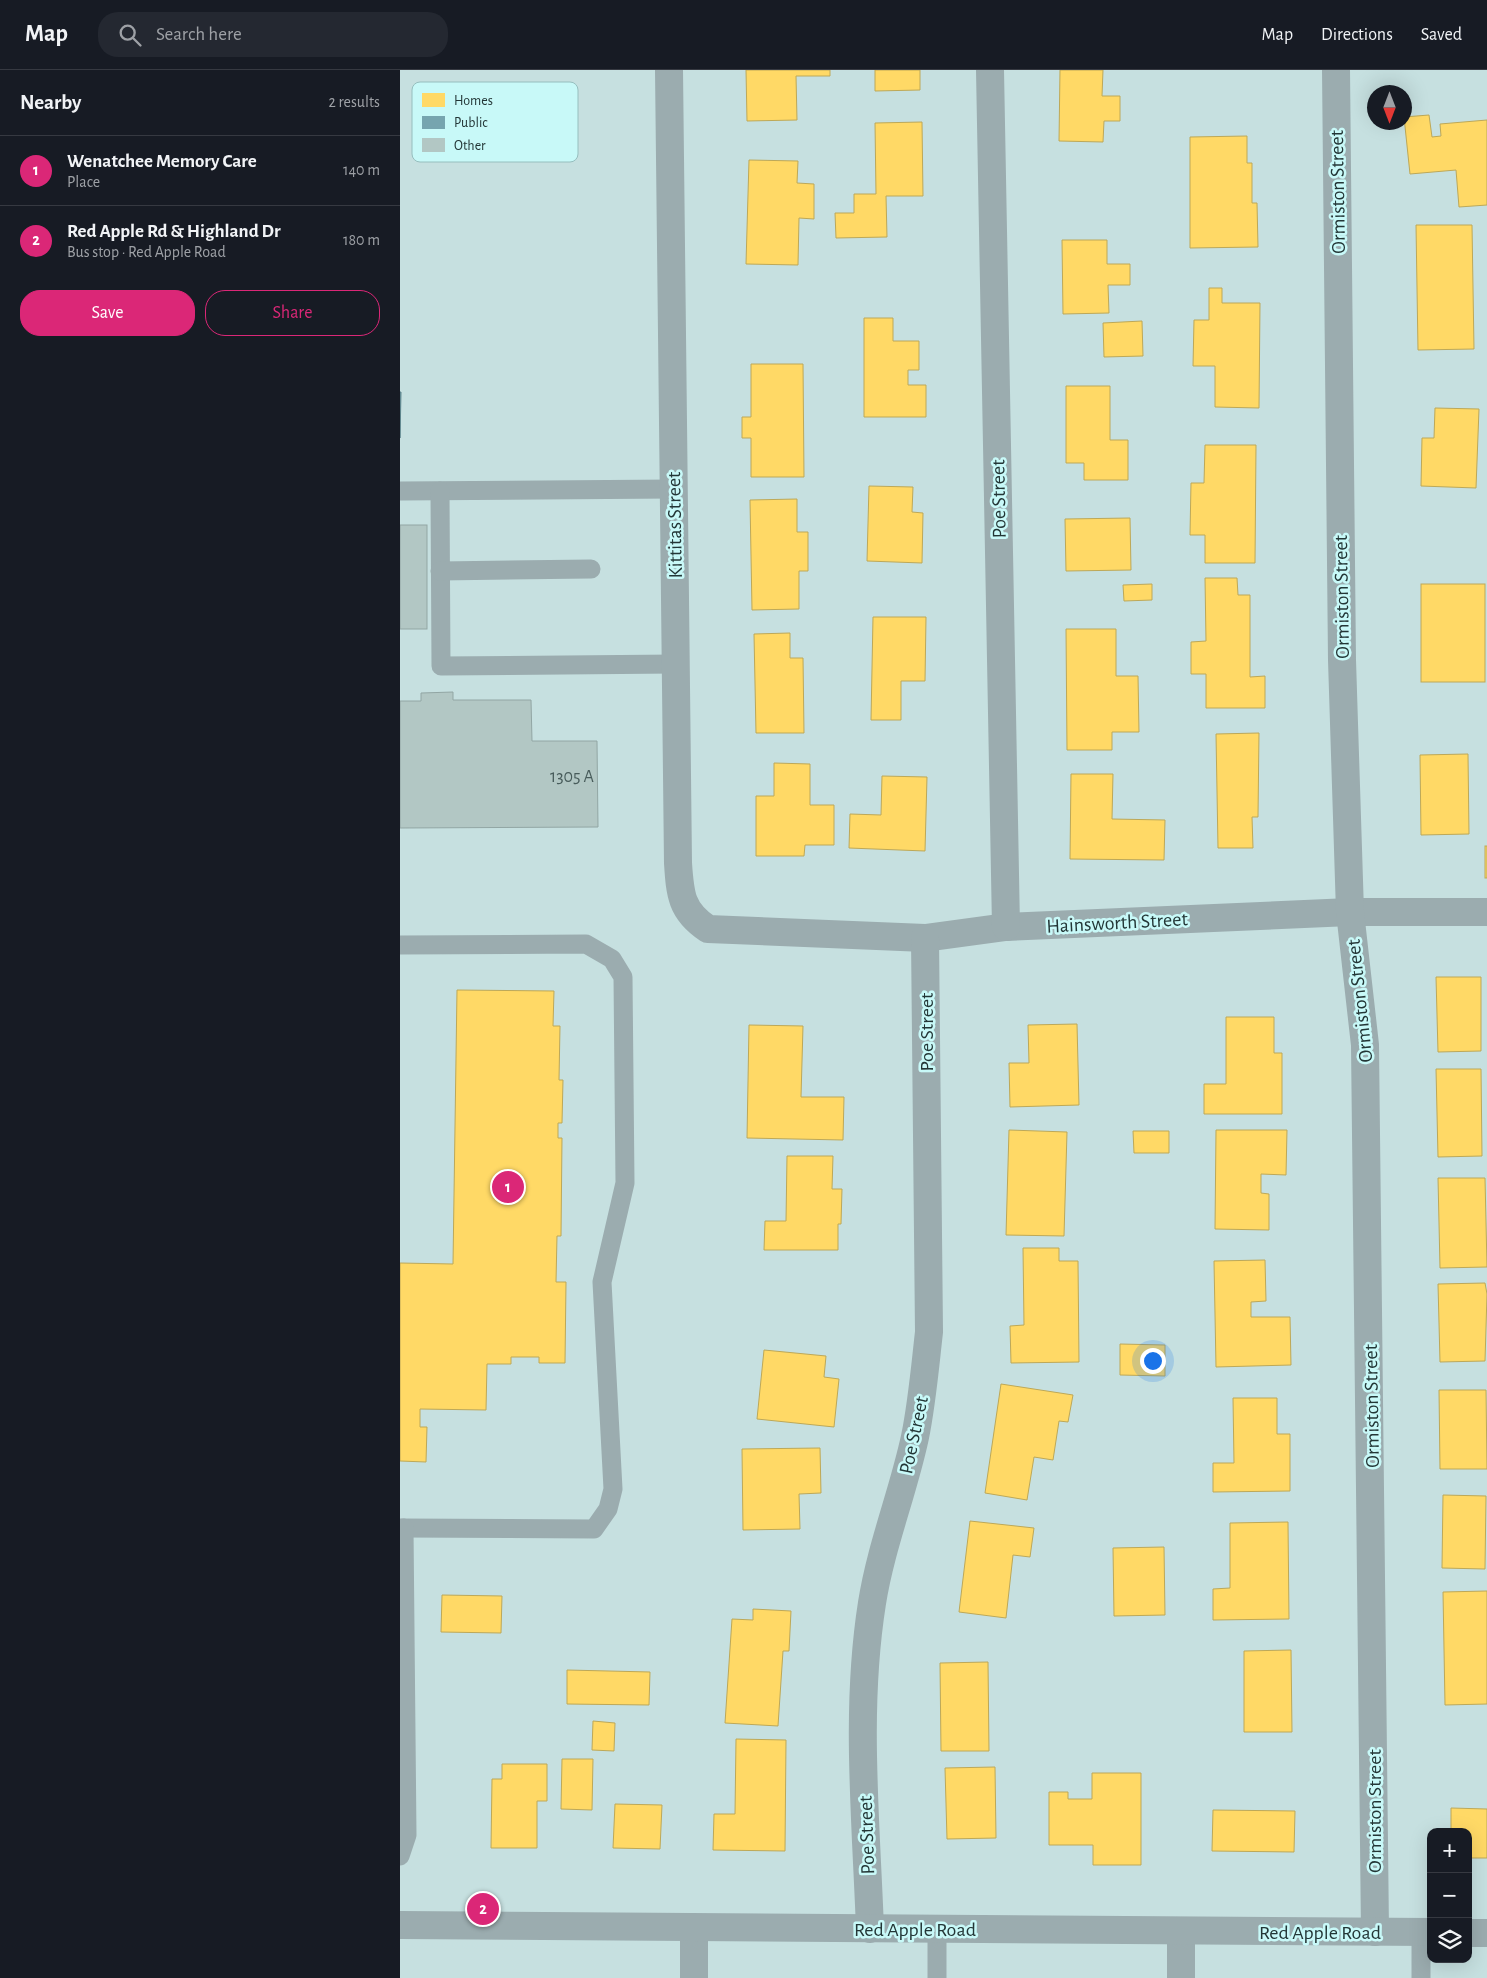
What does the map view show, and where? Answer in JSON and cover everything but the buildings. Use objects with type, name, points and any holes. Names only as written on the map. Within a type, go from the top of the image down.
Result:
[{"type":"street","name":"Kittitas Street","points":[[669,70],[680,892],[685,907],[694,920],[708,930],[747,932]]},
{"type":"street","name":"Poe Street","points":[[990,70],[1006,927]]},
{"type":"street","name":"Ormiston Street","points":[[1336,70],[1342,660],[1350,912],[1365,1045],[1375,1932]]},
{"type":"street","name":"Hainsworth Street","points":[[747,932],[925,938],[1006,927],[1350,912],[1487,912]]},
{"type":"street","name":"Poe Street","points":[[870,1929],[863,1685],[872,1602],[915,1438],[928,1332],[925,938]]},
{"type":"street","name":"Red Apple Road","points":[[400,1926],[1426,1932]]},
{"type":"street","points":[[694,1928],[694,1978]]},
{"type":"street","points":[[1181,1931],[1181,1978]]},
{"type":"street","points":[[1472,1933],[1487,1933]]},
{"type":"lane","points":[[400,491],[674,489]]},
{"type":"lane","points":[[440,491],[441,666],[676,664]]},
{"type":"lane","points":[[440,571],[591,569]]},
{"type":"lane","points":[[400,945],[586,944],[612,959],[623,977],[625,1183],[602,1282],[614,1489],[608,1509],[594,1529],[402,1528],[407,1835],[400,1856]]},
{"type":"lane","points":[[937,1929],[937,1978]]},
{"type":"lane","points":[[1421,1978],[1426,1932]]},
{"type":"place","name":"Wenatchee Memory Care","points":[[508,1187]]},
{"type":"place","name":"Red Apple Rd & Highland Dr","points":[[483,1909]]}]
